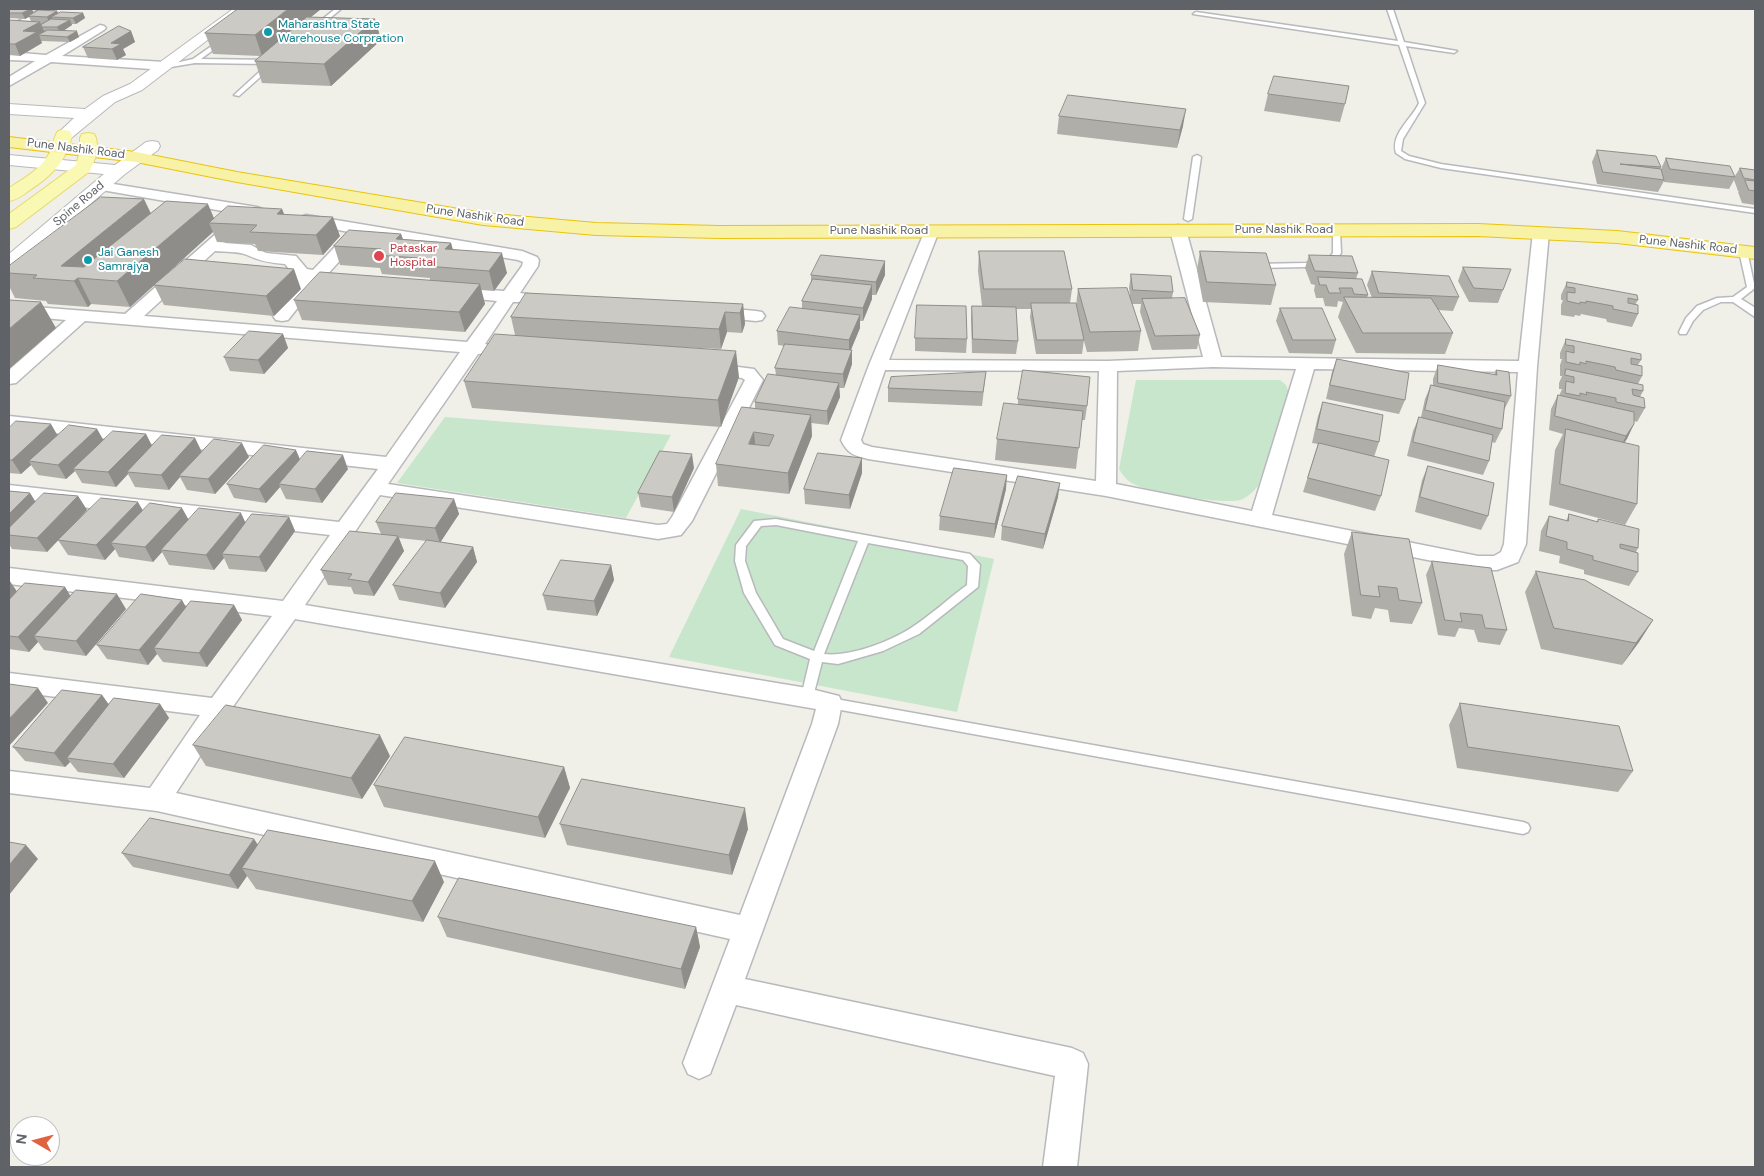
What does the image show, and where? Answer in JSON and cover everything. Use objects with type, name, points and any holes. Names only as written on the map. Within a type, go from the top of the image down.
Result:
[{"type":"highway","name":"Pune Nashik Road","points":[[9,129],[60,149]]},
{"type":"highway","name":"Pune Nashik Road","points":[[9,142],[87,152],[144,152],[430,196],[574,215],[637,219],[1183,225],[1336,230],[1478,230],[1617,237],[1751,248]]},
{"type":"highway","name":"Pune Nashik Road","points":[[144,152],[414,208],[483,219],[552,226],[654,231],[931,231],[1500,219],[1582,223],[1751,248]]},
{"type":"main road","points":[[9,196],[60,149]]},
{"type":"main road","name":"Spine Road","points":[[9,223],[87,152]]},
{"type":"street","points":[[9,31],[49,9]]},
{"type":"street","points":[[9,160],[60,149],[88,114],[108,99],[124,93],[165,66],[241,9]]},
{"type":"street","points":[[9,82],[100,28]]},
{"type":"street","points":[[9,56],[165,66]]},
{"type":"street","name":"Spine Road","points":[[87,152],[98,125],[126,99],[124,93]]},
{"type":"street","points":[[9,109],[88,114]]},
{"type":"street","points":[[87,152],[119,170]]},
{"type":"street","name":"Spine Road","points":[[9,264],[119,170],[144,152]]},
{"type":"street","points":[[100,186],[190,205],[283,216],[522,256],[531,260],[530,266],[509,297],[218,708],[156,800]]},
{"type":"street","points":[[129,320],[251,211]]},
{"type":"street","points":[[1183,225],[1213,362]]},
{"type":"street","points":[[282,316],[314,278],[361,229]]},
{"type":"street","points":[[931,231],[878,365],[851,440],[854,448],[868,453],[1106,489],[1478,563],[1497,563],[1510,557],[1515,544],[1528,367],[1541,232]]},
{"type":"street","points":[[212,246],[251,250],[254,254],[266,257],[290,259],[294,268],[300,273],[314,278]]},
{"type":"street","points":[[255,276],[314,278],[360,285]]},
{"type":"street","points":[[440,291],[538,299]]},
{"type":"street","points":[[9,310],[502,350]]},
{"type":"street","points":[[697,311],[756,316]]},
{"type":"street","points":[[9,379],[81,316]]},
{"type":"street","points":[[878,365],[1108,366],[1213,362],[1528,367]]},
{"type":"street","points":[[1260,519],[1307,363]]},
{"type":"street","points":[[375,488],[658,532],[673,530],[681,521],[754,380],[748,373],[737,370],[688,366]]},
{"type":"street","points":[[1106,489],[1108,366]]},
{"type":"street","points":[[9,422],[392,464]]},
{"type":"street","points":[[9,492],[344,530]]},
{"type":"street","points":[[9,576],[289,610],[819,700],[825,724],[699,1063]]},
{"type":"street","points":[[9,682],[218,708]]},
{"type":"street","points":[[9,782],[156,800],[749,930]]},
{"type":"street","points":[[727,989],[1072,1064],[1060,1167]]},
{"type":"lane","points":[[310,32],[338,9]]},
{"type":"lane","points":[[1390,9],[1422,103],[1419,111],[1396,145],[1398,152],[1407,158],[1441,166],[1755,211]]},
{"type":"lane","points":[[1196,14],[1454,51]]},
{"type":"lane","points":[[196,61],[226,38]]},
{"type":"lane","points":[[237,95],[281,56]]},
{"type":"lane","points":[[165,66],[196,61],[274,62]]},
{"type":"lane","points":[[1183,225],[1197,157]]},
{"type":"lane","points":[[1245,266],[1306,266],[1331,261],[1337,253],[1336,230]]},
{"type":"lane","points":[[1683,332],[1689,320],[1700,308],[1720,300],[1735,299],[1753,291],[1751,248]]},
{"type":"lane","points":[[1735,299],[1752,309],[1755,314]]},
{"type":"lane","points":[[776,522],[966,557],[974,565],[972,587],[915,631],[879,648],[838,660],[818,657],[779,642],[750,593],[740,561],[741,545],[758,523],[776,522]]},
{"type":"lane","points":[[864,538],[818,657],[819,700],[1523,828]]},
{"type":"green space","points":[[1136,380],[1280,380],[1286,385],[1289,393],[1258,486],[1240,500],[1220,501],[1156,491],[1136,485],[1126,478],[1119,469]]},
{"type":"green space","points":[[445,417],[671,435],[626,518],[397,483]]},
{"type":"green space","points":[[741,509],[994,559],[957,712],[669,657]]},
{"type":"building","points":[[9,9],[31,9],[22,13],[9,13]]},
{"type":"building","points":[[238,9],[288,9],[255,35],[205,33]]},
{"type":"building","points":[[39,10],[57,11],[47,17],[28,16]]},
{"type":"building","points":[[61,12],[83,13],[73,18],[51,17]]},
{"type":"building","points":[[307,17],[375,19],[324,64],[255,61]]},
{"type":"building","points":[[51,19],[70,20],[57,27],[42,27],[41,25]]},
{"type":"building","points":[[9,20],[40,22],[23,31],[37,32],[15,44],[9,44]]},
{"type":"building","points":[[119,26],[131,31],[111,43],[121,44],[112,49],[83,47]]},
{"type":"building","points":[[48,30],[77,31],[67,37],[38,35]]},
{"type":"building","points":[[1274,76],[1349,86],[1345,104],[1268,94]]},
{"type":"building","points":[[1068,95],[1186,109],[1180,130],[1059,116]]},
{"type":"building","points":[[1597,150],[1656,156],[1661,167],[1620,164],[1661,169],[1664,180],[1603,172]]},
{"type":"building","points":[[1666,158],[1730,166],[1735,177],[1670,169]]},
{"type":"building","points":[[1740,168],[1755,170],[1755,180],[1744,178]]},
{"type":"building","points":[[1745,180],[1755,181],[1755,191],[1749,190]]},
{"type":"building","points":[[101,197],[144,199],[61,266],[84,267],[166,201],[208,204],[117,281],[78,278],[74,281],[33,278],[37,275],[9,273],[9,266]]},
{"type":"building","points":[[228,206],[282,209],[277,214],[333,217],[316,235],[250,232],[257,225],[209,223]]},
{"type":"building","points":[[349,230],[401,234],[396,239],[451,243],[445,249],[502,253],[489,271],[426,266],[432,259],[376,255],[381,249],[334,246]]},
{"type":"building","points":[[979,251],[1064,251],[1072,289],[984,289]]},
{"type":"building","points":[[1200,251],[1266,253],[1276,285],[1207,282]]},
{"type":"building","points":[[821,255],[885,261],[876,282],[811,275]]},
{"type":"building","points":[[1309,255],[1352,256],[1358,273],[1315,271]]},
{"type":"building","points":[[185,259],[294,269],[266,296],[154,285]]},
{"type":"building","points":[[1463,267],[1511,269],[1503,290],[1474,288]]},
{"type":"building","points":[[1372,271],[1449,276],[1459,297],[1379,293]]},
{"type":"building","points":[[320,272],[480,284],[459,312],[294,300]]},
{"type":"building","points":[[1131,274],[1171,276],[1173,292],[1133,290]]},
{"type":"building","points":[[1318,277],[1362,279],[1368,295],[1354,294],[1352,288],[1339,288],[1341,293],[1329,293],[1326,285],[1320,285]]},
{"type":"building","points":[[813,279],[872,285],[863,308],[802,301]]},
{"type":"building","points":[[1567,282],[1637,295],[1638,300],[1628,298],[1628,303],[1638,305],[1638,314],[1613,309],[1613,306],[1586,301],[1586,303],[1580,302],[1580,304],[1567,301],[1567,292],[1575,293],[1575,288],[1567,287]]},
{"type":"building","points":[[1127,288],[1141,331],[1090,332],[1078,289]]},
{"type":"building","points":[[526,293],[743,304],[740,313],[725,312],[719,329],[511,317]]},
{"type":"building","points":[[1344,297],[1431,298],[1453,333],[1363,333]]},
{"type":"building","points":[[1185,298],[1200,335],[1155,336],[1142,299]]},
{"type":"building","points":[[9,300],[41,302],[9,329]]},
{"type":"building","points":[[1031,303],[1076,303],[1084,340],[1037,340]]},
{"type":"building","points":[[917,305],[966,306],[967,339],[915,338]]},
{"type":"building","points":[[972,306],[1016,307],[1018,341],[973,339]]},
{"type":"building","points":[[790,307],[860,315],[849,340],[777,331]]},
{"type":"building","points":[[1280,308],[1322,308],[1336,340],[1293,340]]},
{"type":"building","points":[[249,331],[283,334],[258,360],[224,357]]},
{"type":"building","points":[[495,334],[736,351],[718,400],[464,381]]},
{"type":"building","points":[[1566,339],[1641,354],[1641,360],[1631,358],[1631,364],[1642,366],[1642,376],[1616,370],[1615,367],[1586,361],[1586,364],[1580,362],[1580,365],[1566,362],[1566,351],[1574,353],[1574,346],[1566,345]]},
{"type":"building","points":[[785,344],[852,350],[843,374],[775,368]]},
{"type":"building","points":[[1337,359],[1409,373],[1405,400],[1330,385]]},
{"type":"building","points":[[1438,365],[1497,375],[1496,370],[1509,372],[1511,396],[1438,383]]},
{"type":"building","points":[[1566,369],[1643,385],[1643,391],[1632,389],[1633,395],[1644,398],[1645,408],[1616,402],[1616,398],[1586,392],[1587,395],[1580,393],[1580,396],[1565,393],[1566,381],[1574,383],[1574,377],[1565,375]]},
{"type":"building","points":[[1023,370],[1090,377],[1087,406],[1018,399]]},
{"type":"building","points":[[986,372],[983,392],[888,388],[891,377]]},
{"type":"building","points":[[768,374],[839,383],[827,411],[755,402]]},
{"type":"building","points":[[1431,385],[1505,402],[1502,429],[1425,410]]},
{"type":"building","points":[[1558,395],[1634,412],[1634,424],[1626,436],[1555,416]]},
{"type":"building","points":[[1323,402],[1383,415],[1379,442],[1317,429]]},
{"type":"building","points":[[1004,403],[1083,411],[1079,448],[997,439]]},
{"type":"building","points":[[742,407],[811,415],[788,473],[716,464]],"holes":[[[754,432],[774,435],[769,446],[749,444]]]},
{"type":"building","points":[[1419,417],[1493,435],[1489,461],[1413,442]]},
{"type":"building","points":[[16,421],[51,424],[12,460],[9,460],[9,428]]},
{"type":"building","points":[[69,425],[97,429],[58,465],[29,461]]},
{"type":"building","points":[[1566,429],[1639,446],[1637,504],[1560,484]]},
{"type":"building","points":[[113,431],[146,434],[108,472],[73,469]]},
{"type":"building","points":[[162,435],[195,438],[161,475],[127,472]]},
{"type":"building","points":[[214,439],[242,443],[208,479],[179,476]]},
{"type":"building","points":[[1319,443],[1389,460],[1381,496],[1308,478]]},
{"type":"building","points":[[264,445],[296,450],[259,489],[227,484]]},
{"type":"building","points":[[307,451],[343,455],[315,489],[279,484]]},
{"type":"building","points":[[660,451],[692,454],[672,497],[638,493]]},
{"type":"building","points":[[818,453],[862,458],[849,495],[804,489]]},
{"type":"building","points":[[1428,466],[1494,483],[1488,516],[1420,497]]},
{"type":"building","points":[[954,468],[1007,475],[995,524],[940,516]]},
{"type":"building","points":[[1018,476],[1060,483],[1045,534],[1002,526]]},
{"type":"building","points":[[9,491],[30,493],[9,514]]},
{"type":"building","points":[[44,493],[78,496],[37,538],[9,535],[9,528]]},
{"type":"building","points":[[396,493],[454,499],[435,528],[376,522]]},
{"type":"building","points":[[101,498],[138,502],[96,545],[58,540]]},
{"type":"building","points":[[150,503],[182,508],[145,547],[111,543]]},
{"type":"building","points":[[199,508],[241,513],[206,555],[161,550]]},
{"type":"building","points":[[252,514],[289,517],[259,557],[222,554]]},
{"type":"building","points":[[1569,514],[1598,522],[1598,519],[1639,529],[1638,548],[1620,544],[1620,548],[1638,553],[1638,572],[1593,560],[1593,556],[1567,549],[1567,542],[1546,536],[1549,516],[1568,521]]},
{"type":"building","points":[[350,531],[398,536],[368,582],[348,579],[352,574],[321,570]]},
{"type":"building","points":[[1352,532],[1409,539],[1422,603],[1399,600],[1397,588],[1378,586],[1380,597],[1361,595]]},
{"type":"building","points":[[427,540],[473,547],[440,593],[393,585]]},
{"type":"building","points":[[561,560],[611,565],[594,601],[543,595]]},
{"type":"building","points":[[1432,561],[1491,568],[1507,630],[1485,628],[1482,615],[1460,613],[1462,622],[1445,620]]},
{"type":"building","points":[[1536,571],[1585,580],[1653,620],[1636,643],[1554,628]]},
{"type":"building","points":[[25,583],[65,587],[18,637],[9,636],[9,600]]},
{"type":"building","points":[[76,590],[117,594],[76,641],[34,636]]},
{"type":"building","points":[[141,594],[182,600],[139,650],[97,645]]},
{"type":"building","points":[[191,601],[234,605],[199,653],[154,648]]},
{"type":"building","points":[[9,684],[38,688],[9,719]]},
{"type":"building","points":[[62,690],[102,695],[54,753],[13,747]]},
{"type":"building","points":[[114,698],[160,704],[113,764],[67,758]]},
{"type":"building","points":[[1460,703],[1619,726],[1633,771],[1468,747]]},
{"type":"building","points":[[226,705],[380,735],[351,778],[193,745]]},
{"type":"building","points":[[405,737],[564,767],[538,817],[374,785]]},
{"type":"building","points":[[582,779],[745,808],[729,855],[560,824]]},
{"type":"building","points":[[150,818],[254,839],[229,875],[122,853]]},
{"type":"building","points":[[268,830],[435,861],[412,901],[242,868]]},
{"type":"building","points":[[9,842],[26,845],[9,865]]},
{"type":"building","points":[[459,878],[696,927],[681,969],[438,917]]},
{"type":"place","name":"Maharashtra State Warehouse Corpration","points":[[268,32]]},
{"type":"place","name":"Pataskar Hospital","points":[[379,256]]},
{"type":"place","name":"Jai Ganesh Samrajya","points":[[88,260]]}]
